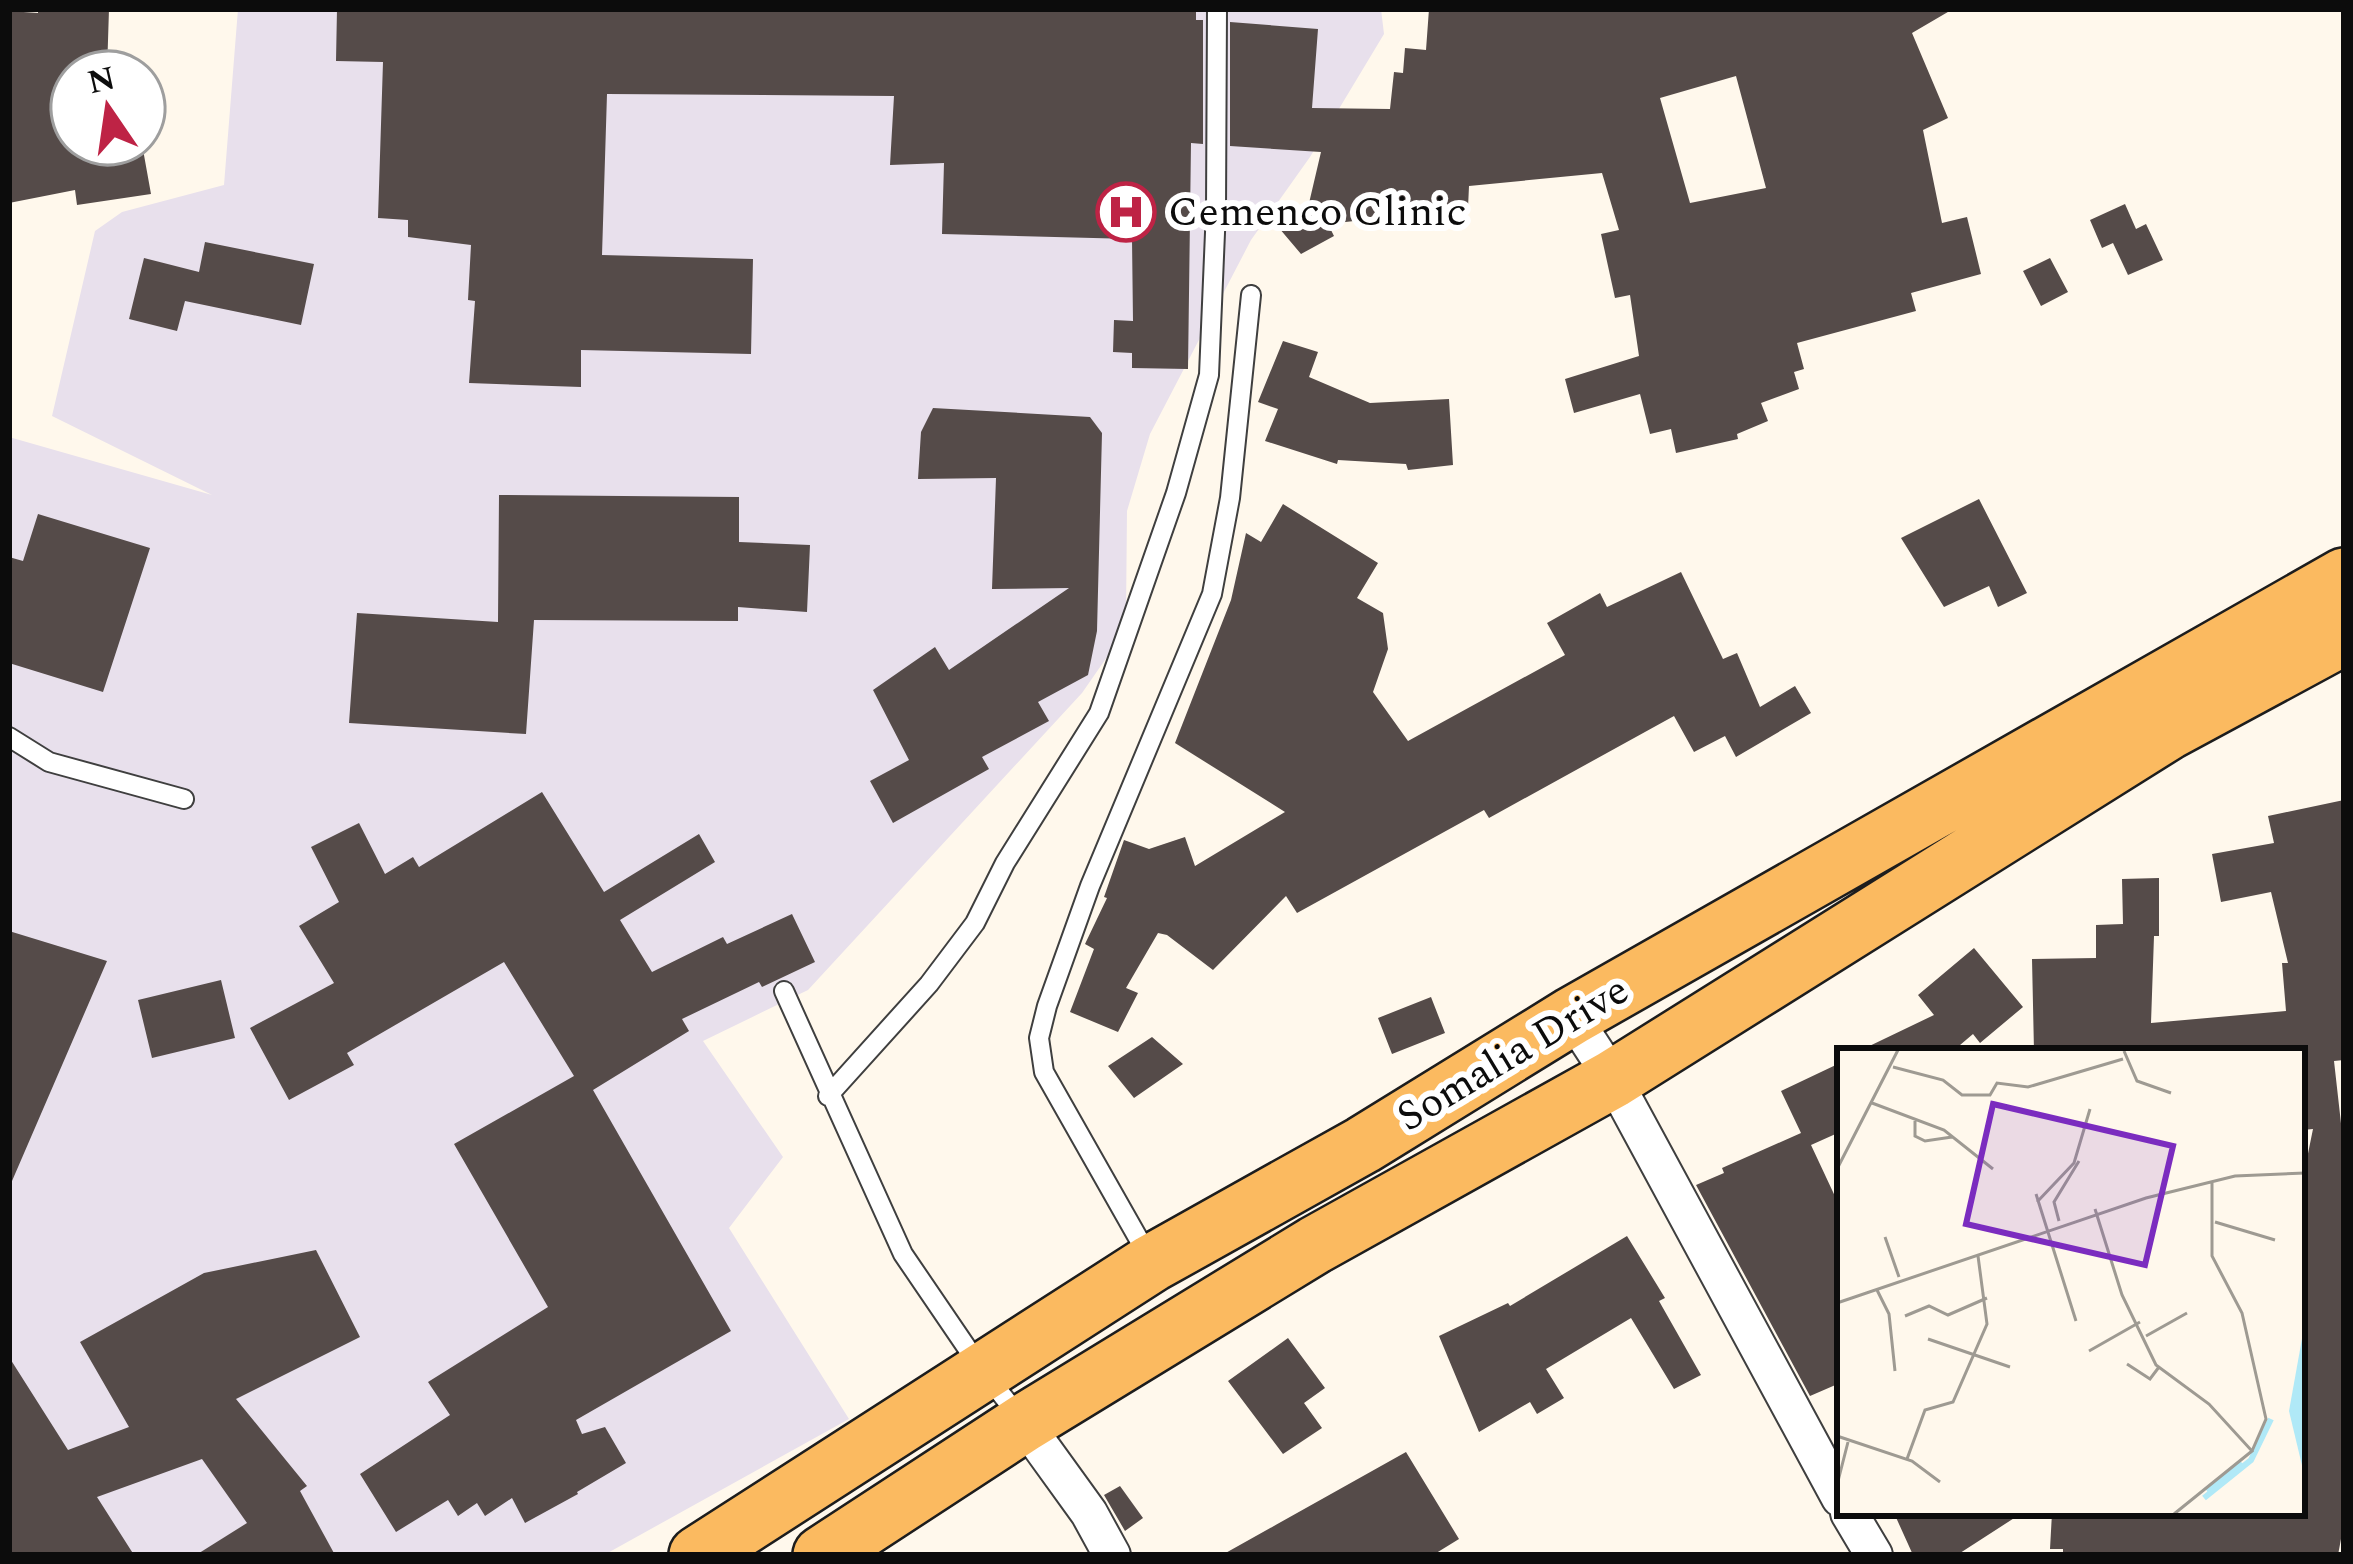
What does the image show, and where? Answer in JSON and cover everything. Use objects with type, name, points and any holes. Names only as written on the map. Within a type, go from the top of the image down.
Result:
[{"type":"main road","name":"Somalia Drive","points":[[698,1555],[1152,1263],[1363,1145],[1572,1016],[2344,577]]},
{"type":"main road","name":"Somalia Drive","points":[[822,1555],[1024,1423],[1315,1245],[1613,1079],[2168,731],[2344,636]]},
{"type":"street","points":[[1572,1016],[1613,1079],[1837,1492]]},
{"type":"street","points":[[1024,1423],[1089,1514],[1112,1555]]},
{"type":"street","points":[[1851,1516],[1874,1555]]},
{"type":"lane","points":[[828,1096],[929,984],[975,922],[1005,862],[1099,713],[1176,493],[1209,375],[1217,9]]},
{"type":"lane","points":[[1152,1263],[1044,1072],[1039,1038],[1090,886],[1212,594],[1230,498],[1251,296]]},
{"type":"lane","points":[[9,737],[49,761],[184,799]]},
{"type":"lane","points":[[784,991],[903,1254],[1024,1423]]},
{"type":"shaded area","points":[[238,9],[1381,9],[1384,34],[1310,157],[1251,240],[1150,434],[1127,511],[1126,615],[1107,657],[1082,693],[808,990],[703,1041],[783,1157],[729,1228],[849,1419],[604,1555],[9,1555],[9,437],[212,495],[52,416],[95,231],[122,212],[224,185]]},
{"type":"building","points":[[38,9],[109,9],[108,48],[48,48],[48,168],[146,168],[151,194],[77,205],[75,190],[9,203],[9,11],[38,13]]},
{"type":"building","points":[[337,9],[1196,9],[1196,20],[1203,20],[1203,144],[1191,143],[1188,369],[1132,368],[1132,353],[1113,352],[1114,320],[1133,321],[1132,239],[942,234],[944,163],[890,165],[894,96],[607,94],[602,255],[753,259],[751,354],[581,350],[581,387],[469,383],[475,301],[468,300],[471,245],[408,237],[408,220],[378,218],[383,62],[336,61]]},
{"type":"building","points":[[1429,9],[1953,9],[1912,33],[1948,118],[1923,130],[1942,223],[1967,217],[1981,274],[1911,293],[1916,311],[1797,343],[1804,369],[1794,372],[1799,389],[1761,403],[1768,421],[1737,434],[1738,439],[1676,453],[1671,429],[1650,434],[1640,394],[1574,413],[1565,379],[1639,356],[1630,295],[1615,298],[1601,234],[1619,230],[1602,173],[1469,186],[1468,208],[1328,224],[1334,236],[1301,254],[1279,228],[1306,216],[1321,152],[1230,146],[1230,22],[1318,29],[1312,108],[1390,109],[1394,72],[1403,73],[1405,48],[1426,50]],"holes":[[[1736,76],[1766,188],[1690,203],[1660,98]]]},
{"type":"building","points":[[2125,204],[2136,229],[2146,224],[2163,260],[2128,275],[2113,243],[2102,248],[2090,220]]},
{"type":"building","points":[[205,242],[314,264],[301,325],[185,301],[177,331],[129,319],[144,258],[199,272]]},
{"type":"building","points":[[2050,258],[2068,292],[2041,306],[2023,271]]},
{"type":"building","points":[[1283,341],[1318,352],[1309,377],[1370,403],[1449,399],[1453,465],[1408,470],[1406,464],[1338,460],[1337,464],[1265,441],[1278,409],[1258,402]]},
{"type":"building","points":[[933,408],[1090,417],[1102,433],[1097,631],[1088,675],[1038,702],[1049,721],[982,757],[989,769],[893,823],[870,781],[909,760],[873,690],[935,647],[949,670],[1069,588],[992,589],[996,478],[918,479],[921,432]]},
{"type":"building","points":[[499,495],[739,497],[739,542],[810,545],[807,612],[738,607],[738,621],[534,620],[526,734],[349,723],[357,613],[498,622]]},
{"type":"building","points":[[1979,499],[2027,593],[1998,607],[1989,586],[1944,607],[1901,538]]},
{"type":"building","points":[[1283,504],[1378,563],[1357,598],[1383,613],[1388,649],[1373,692],[1408,741],[1565,655],[1547,623],[1600,593],[1607,607],[1681,572],[1723,659],[1737,653],[1760,707],[1795,686],[1811,713],[1736,757],[1725,736],[1694,752],[1674,716],[1489,818],[1484,810],[1297,913],[1286,896],[1213,970],[1158,933],[1126,988],[1138,993],[1118,1032],[1070,1012],[1094,949],[1085,944],[1107,898],[1124,840],[1149,849],[1185,837],[1195,866],[1285,812],[1175,743],[1231,600],[1246,533],[1261,542]]},
{"type":"building","points":[[38,514],[150,548],[103,692],[9,663],[9,557],[23,561]]},
{"type":"building","points":[[542,792],[604,892],[699,834],[715,862],[620,920],[652,972],[723,937],[727,944],[792,914],[815,962],[762,987],[759,982],[682,1019],[689,1031],[593,1090],[731,1331],[576,1420],[582,1434],[605,1427],[626,1463],[578,1494],[525,1523],[512,1498],[485,1516],[477,1503],[458,1516],[448,1500],[396,1532],[360,1474],[450,1415],[428,1382],[548,1307],[454,1144],[574,1076],[504,962],[347,1053],[354,1065],[289,1100],[250,1028],[334,983],[299,926],[339,902],[311,847],[359,823],[385,874],[413,857],[419,867]]},
{"type":"building","points":[[2344,800],[2344,1060],[2334,1061],[2344,1150],[2344,1523],[2338,1555],[2063,1555],[2063,1549],[2050,1549],[2052,1516],[2305,1516],[2305,1168],[2313,1129],[2305,1130],[2305,1048],[2034,1048],[2032,959],[2096,958],[2096,925],[2123,924],[2122,879],[2159,878],[2151,1023],[2286,1011],[2282,963],[2288,963],[2271,892],[2221,902],[2212,854],[2274,843],[2268,816]]},
{"type":"building","points":[[9,931],[107,961],[9,1188]]},
{"type":"building","points":[[1974,948],[2023,1007],[1980,1043],[1973,1034],[1957,1048],[1865,1048],[1934,1015],[1918,995]]},
{"type":"building","points":[[221,980],[235,1038],[152,1058],[138,1000]]},
{"type":"building","points":[[1431,997],[1445,1033],[1392,1054],[1378,1018]]},
{"type":"building","points":[[1152,1037],[1183,1064],[1134,1098],[1108,1066]]},
{"type":"building","points":[[1837,1064],[1837,1133],[1811,1145],[1837,1201],[1837,1384],[1810,1396],[1696,1185],[1724,1173],[1722,1168],[1801,1133],[1781,1091]]},
{"type":"building","points":[[1627,1236],[1665,1298],[1659,1301],[1701,1375],[1674,1389],[1631,1318],[1546,1369],[1564,1398],[1537,1414],[1530,1402],[1479,1432],[1439,1336],[1510,1306]]},
{"type":"building","points":[[316,1250],[360,1337],[236,1399],[307,1486],[300,1491],[335,1555],[196,1555],[247,1523],[202,1459],[97,1497],[134,1555],[9,1555],[9,1357],[68,1450],[129,1427],[80,1342],[204,1273]]},
{"type":"building","points":[[1288,1338],[1325,1388],[1304,1403],[1322,1428],[1283,1454],[1228,1381]]},
{"type":"building","points":[[1406,1452],[1459,1539],[1433,1555],[1222,1555]]},
{"type":"building","points":[[1120,1486],[1143,1518],[1125,1531],[1104,1495]]},
{"type":"building","points":[[1895,1516],[2017,1516],[1957,1555],[1913,1555]]},
{"type":"place","name":"Cemenco Clinic","points":[[1126,212]]}]
